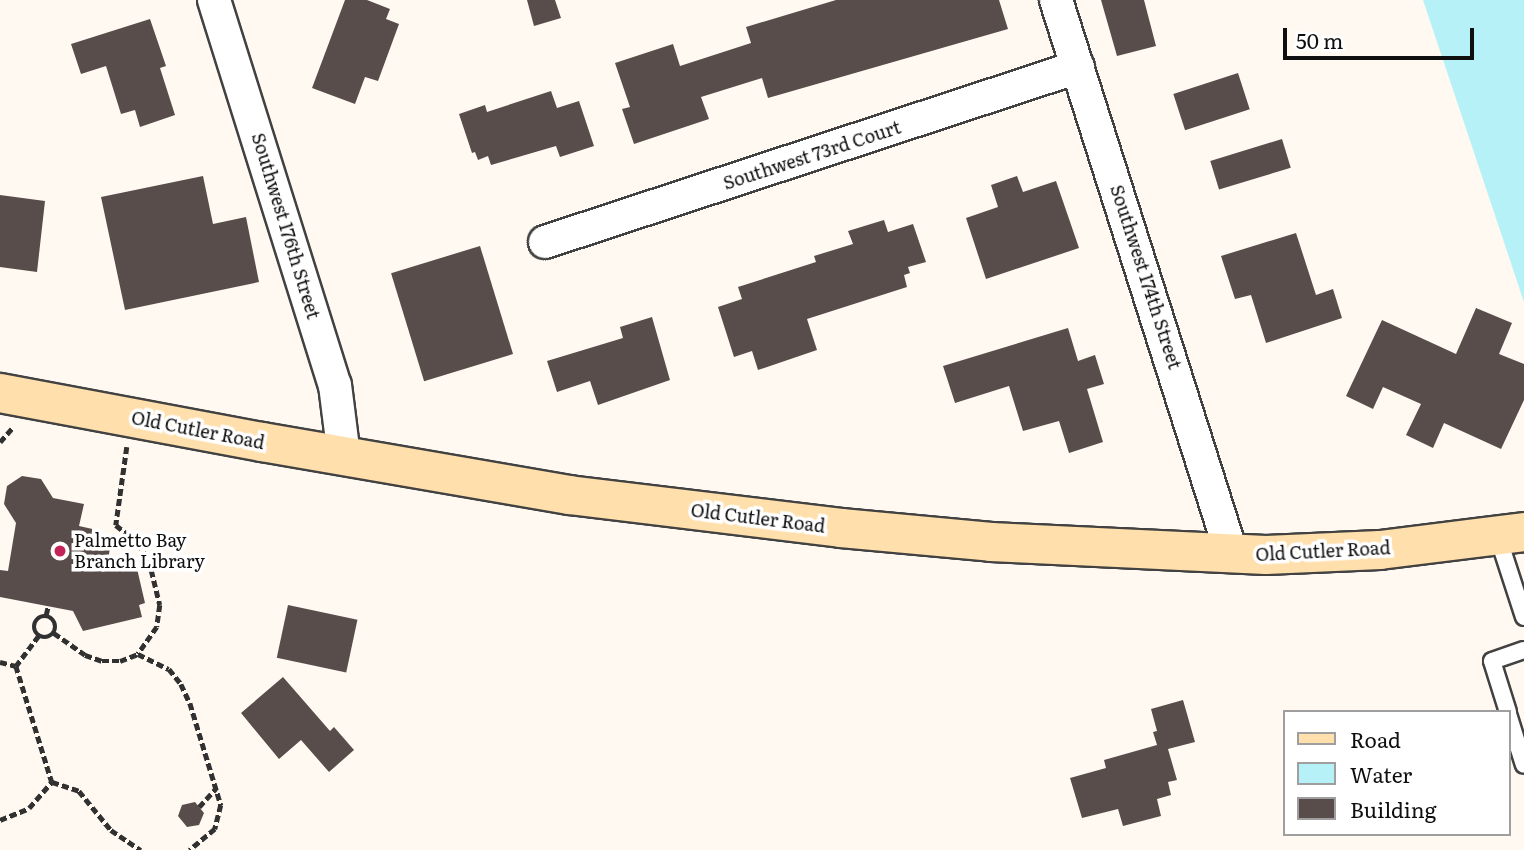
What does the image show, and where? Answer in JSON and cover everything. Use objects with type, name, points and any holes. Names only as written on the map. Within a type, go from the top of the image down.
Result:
[{"type":"main road","name":"Old Cutler Road","points":[[0,393],[569,495],[800,523],[1043,546],[1232,555],[1359,551],[1511,534]]},
{"type":"street","name":"Southwest 176th Street","points":[[214,0],[335,385],[344,456]]},
{"type":"street","name":"Southwest 174th Street","points":[[1056,0],[1232,555]]},
{"type":"street","name":"Southwest 73rd Court","points":[[545,242],[1078,67]]},
{"type":"lane","points":[[1511,534],[1524,617]]},
{"type":"lane","points":[[1507,710],[1492,661],[1524,650]]},
{"type":"lane","points":[[1510,720],[1524,765]]},
{"type":"path","points":[[0,442],[12,428]]},
{"type":"path","points":[[54,633],[85,655],[102,661],[120,661],[138,654],[155,633],[160,605],[149,560],[138,544],[116,524],[127,442]]},
{"type":"path","points":[[46,615],[48,606]]},
{"type":"path","points":[[46,615],[55,623],[54,633]]},
{"type":"path","points":[[39,636],[34,625],[37,619],[46,615]]},
{"type":"path","points":[[39,636],[48,637],[54,633]]},
{"type":"path","points":[[16,666],[39,636]]},
{"type":"path","points":[[138,654],[163,665],[178,679],[190,703],[216,788],[221,809],[217,824],[205,840],[190,850]]},
{"type":"path","points":[[0,662],[16,666]]},
{"type":"path","points":[[16,666],[52,782]]},
{"type":"path","points":[[0,820],[29,808],[52,782]]},
{"type":"path","points":[[52,782],[79,790],[111,830],[141,850]]},
{"type":"path","points":[[199,807],[216,788]]},
{"type":"water","points":[[1423,0],[1524,0],[1524,302]]},
{"type":"building","points":[[345,0],[367,0],[390,9],[386,19],[399,24],[378,81],[365,77],[355,104],[312,88]]},
{"type":"building","points":[[527,0],[555,0],[561,18],[534,26]]},
{"type":"building","points":[[836,0],[999,0],[1008,29],[768,98],[762,78],[701,97],[709,119],[634,144],[622,109],[630,107],[615,63],[673,44],[680,66],[751,43],[746,27]]},
{"type":"building","points":[[1101,0],[1144,0],[1156,46],[1117,56]]},
{"type":"building","points":[[150,19],[166,66],[160,68],[175,115],[140,127],[135,110],[121,114],[106,66],[81,74],[71,44]]},
{"type":"building","points":[[1238,73],[1250,109],[1185,130],[1173,94]]},
{"type":"building","points":[[551,91],[557,108],[579,101],[594,146],[560,157],[556,146],[491,165],[488,156],[478,160],[475,152],[472,153],[459,114],[485,105],[487,112]]},
{"type":"building","points":[[1282,139],[1291,168],[1219,190],[1210,161]]},
{"type":"building","points":[[203,176],[213,224],[246,217],[259,282],[125,310],[101,197]]},
{"type":"building","points":[[1017,176],[1023,192],[1056,181],[1079,248],[986,279],[966,218],[998,207],[991,185]]},
{"type":"building","points":[[0,195],[45,201],[37,272],[0,267]]},
{"type":"building","points":[[884,220],[888,232],[913,224],[926,262],[908,267],[910,273],[904,275],[907,287],[807,319],[817,350],[758,370],[752,351],[734,357],[718,307],[742,299],[738,287],[816,262],[814,256],[853,244],[848,231]]},
{"type":"building","points":[[1296,233],[1316,295],[1333,289],[1342,318],[1266,343],[1251,295],[1235,299],[1221,256]]},
{"type":"building","points":[[480,246],[513,354],[424,381],[391,273]]},
{"type":"building","points":[[1476,308],[1512,323],[1499,354],[1524,364],[1524,400],[1501,449],[1444,423],[1433,448],[1406,435],[1421,404],[1383,387],[1373,409],[1346,396],[1382,320],[1456,354]]},
{"type":"building","points":[[652,317],[670,380],[598,405],[590,381],[557,392],[547,361],[623,338],[620,327]]},
{"type":"building","points":[[1068,328],[1078,361],[1095,355],[1104,384],[1087,389],[1103,442],[1069,453],[1059,421],[1023,431],[1009,386],[955,403],[943,366]]},
{"type":"building","name":"Palmetto Bay Branch Library","points":[[22,476],[41,479],[53,498],[84,504],[79,526],[97,530],[95,539],[111,542],[107,566],[135,560],[145,603],[139,605],[142,617],[83,631],[73,611],[0,597],[0,570],[8,571],[16,523],[4,504],[7,486]]},
{"type":"building","points":[[288,605],[357,620],[346,673],[277,658]]},
{"type":"building","points":[[283,677],[330,731],[334,727],[354,750],[329,772],[301,740],[279,759],[241,713]]},
{"type":"building","points":[[1183,700],[1195,742],[1168,749],[1177,780],[1168,782],[1171,795],[1157,799],[1161,816],[1123,826],[1118,809],[1082,818],[1070,778],[1106,768],[1104,760],[1157,745],[1153,732],[1157,731],[1151,709]]},
{"type":"building","points":[[195,802],[204,813],[199,825],[187,827],[178,816],[182,805]]},
{"type":"place","name":"Palmetto Bay Branch Library","points":[[60,551]]}]
